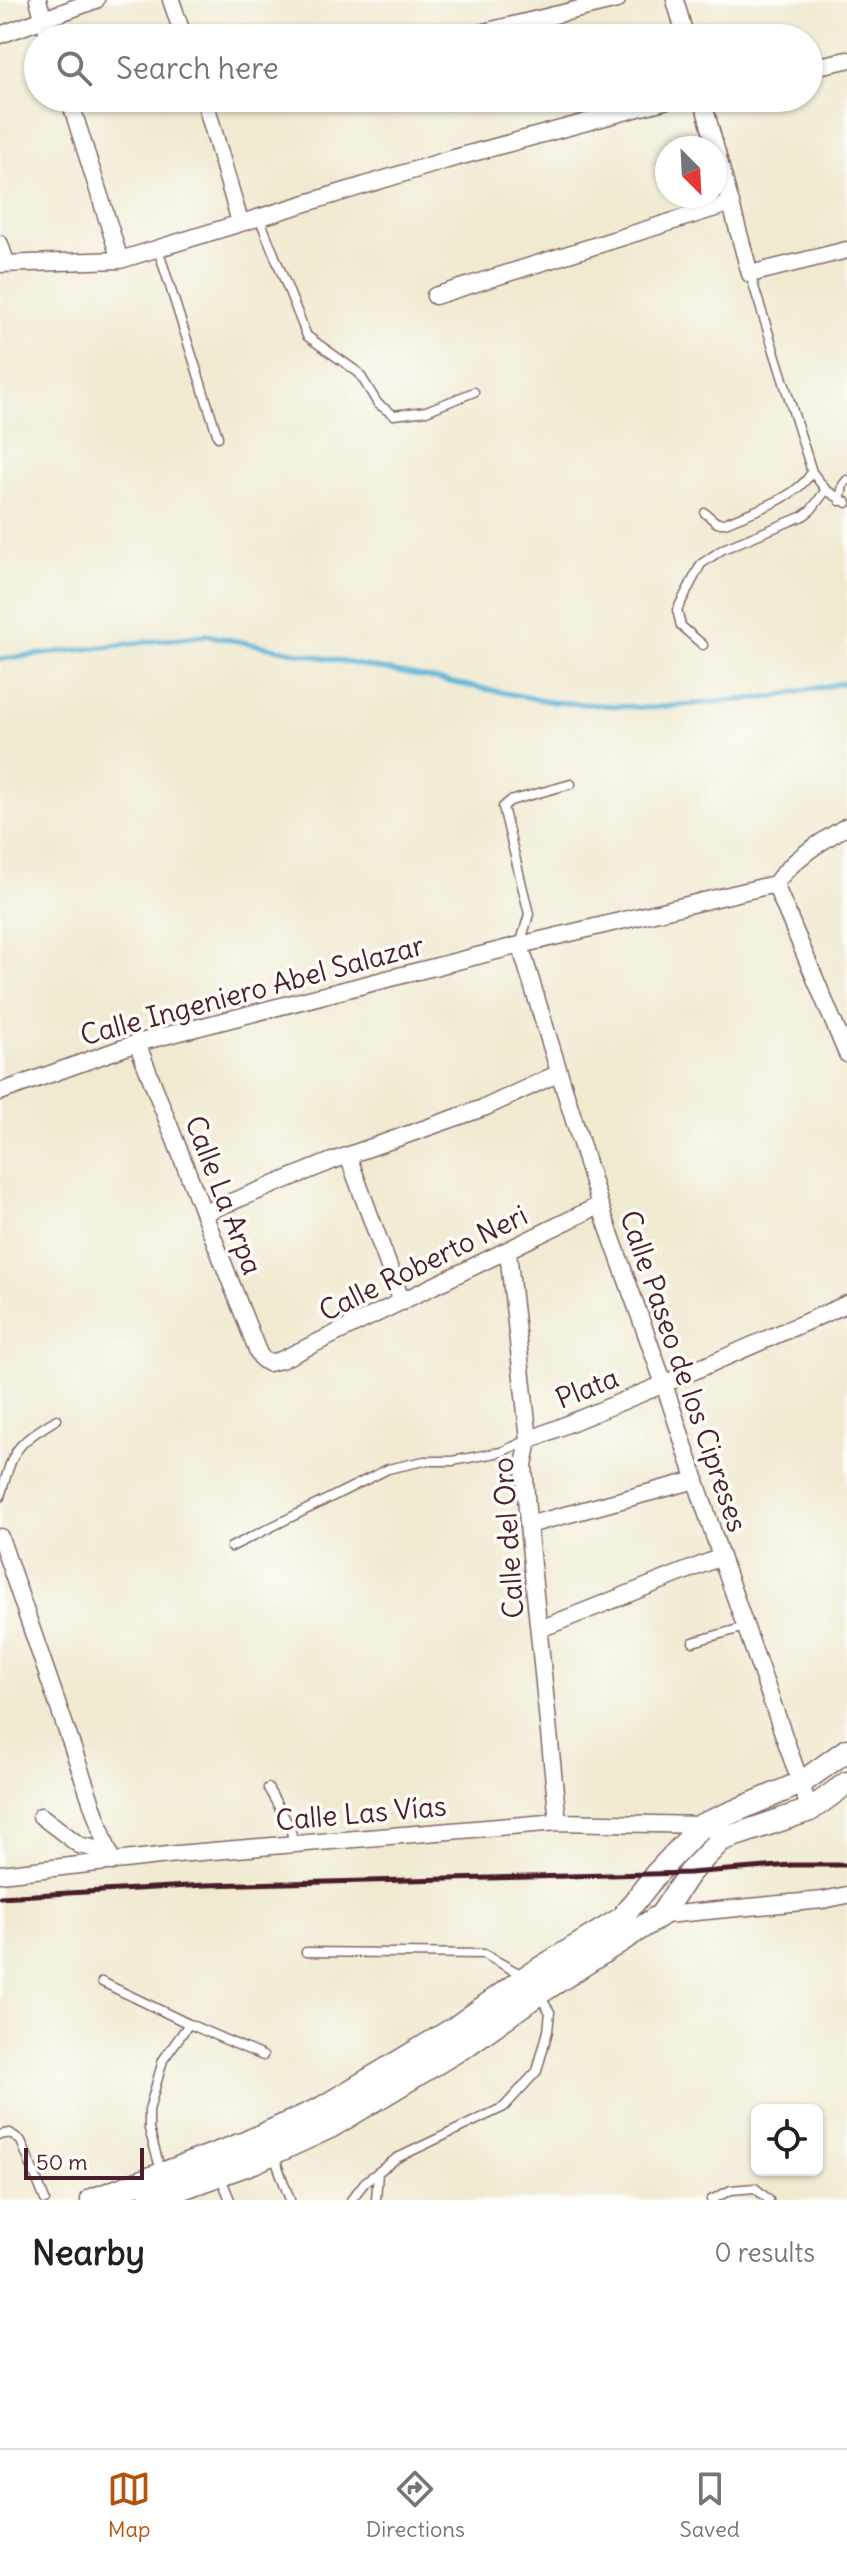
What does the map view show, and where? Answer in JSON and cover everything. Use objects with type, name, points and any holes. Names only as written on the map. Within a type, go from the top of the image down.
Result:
[{"type":"street","points":[[38,0],[45,24]]},
{"type":"street","points":[[32,24],[96,0]]},
{"type":"street","points":[[171,0],[179,24]]},
{"type":"street","points":[[517,24],[617,0]]},
{"type":"street","points":[[675,0],[682,24]]},
{"type":"street","points":[[0,35],[24,27]]},
{"type":"street","points":[[823,65],[847,60]]},
{"type":"street","points":[[73,112],[120,260]]},
{"type":"street","points":[[208,112],[240,222]]},
{"type":"street","points":[[0,244],[3,263],[120,260],[447,160],[624,112]]},
{"type":"street","points":[[706,112],[750,274],[847,250]]},
{"type":"street","points":[[435,296],[731,203]]},
{"type":"street","points":[[847,826],[800,858],[775,884],[847,1054]]},
{"type":"street","name":"Calle Ingeniero Abel Salazar","points":[[0,1092],[137,1043],[520,945],[775,884]]},
{"type":"street","name":"Calle Paseo de los Cipreses","points":[[520,945],[600,1205],[810,1810]]},
{"type":"street","name":"Calle La Arpa","points":[[137,1043],[258,1352],[268,1363]]},
{"type":"street","points":[[204,1213],[348,1156],[486,1107],[559,1073]]},
{"type":"street","points":[[348,1156],[402,1302]]},
{"type":"street","name":"Calle Roberto Neri","points":[[268,1363],[281,1360],[508,1252],[600,1205]]},
{"type":"street","name":"Calle del Oro","points":[[508,1252],[529,1440],[524,1465],[528,1525],[558,1822]]},
{"type":"street","name":"Plata","points":[[529,1440],[847,1304]]},
{"type":"street","points":[[528,1525],[696,1480]]},
{"type":"street","points":[[0,1537],[111,1857]]},
{"type":"street","points":[[540,1629],[721,1557]]},
{"type":"street","points":[[149,2200],[273,2153],[330,2127],[468,2044],[532,1986],[621,1919],[656,1874],[702,1825],[801,1783],[847,1750]]},
{"type":"street","points":[[92,2200],[245,2143],[322,2108],[455,2028],[661,1915],[689,1873],[721,1840],[810,1810],[847,1783]]},
{"type":"street","points":[[41,1816],[79,1845],[111,1857]]},
{"type":"street","name":"Calle Las Vías","points":[[0,1874],[111,1857],[558,1822],[702,1825]]},
{"type":"street","points":[[702,1825],[721,1840]]},
{"type":"street","points":[[621,1919],[823,1900],[847,1895]]},
{"type":"lane","points":[[259,217],[307,336],[359,373],[378,404],[394,415],[426,411],[474,392]]},
{"type":"lane","points":[[158,248],[218,437]]},
{"type":"lane","points":[[750,274],[812,472],[826,490],[844,502]]},
{"type":"lane","points":[[705,513],[717,523],[725,523],[789,495],[804,485],[812,472]]},
{"type":"lane","points":[[844,502],[843,485],[847,480]]},
{"type":"lane","points":[[703,645],[681,626],[677,610],[701,564],[723,549],[803,516],[826,490]]},
{"type":"lane","points":[[520,945],[529,914],[503,807],[510,801],[571,784]]},
{"type":"lane","points":[[0,1497],[12,1456],[26,1438],[57,1419]]},
{"type":"lane","points":[[231,1547],[388,1469],[424,1461],[452,1461],[501,1452],[529,1440]]},
{"type":"lane","points":[[693,1642],[745,1627]]},
{"type":"lane","points":[[268,1788],[290,1827],[294,1844]]},
{"type":"lane","points":[[823,1900],[847,1906]]},
{"type":"lane","points":[[306,1952],[484,1954],[532,1986],[550,2012],[537,2071],[504,2107],[397,2158],[365,2182],[351,2200]]},
{"type":"lane","points":[[102,1982],[263,2056]]},
{"type":"lane","points":[[162,2174],[149,2129],[149,2110],[163,2060],[189,2024]]},
{"type":"lane","points":[[0,2135],[10,2133],[21,2141],[45,2200]]},
{"type":"lane","points":[[273,2153],[290,2200]]},
{"type":"lane","points":[[376,2200],[378,2172]]},
{"type":"lane","points":[[220,2174],[230,2200]]},
{"type":"lane","points":[[711,2200],[731,2190],[755,2188],[769,2200]]},
{"type":"waterway","points":[[0,659],[206,635],[552,702],[650,708],[773,697],[847,682]]},
{"type":"railway","points":[[0,1897],[205,1885],[689,1873],[791,1865],[847,1865]]}]
